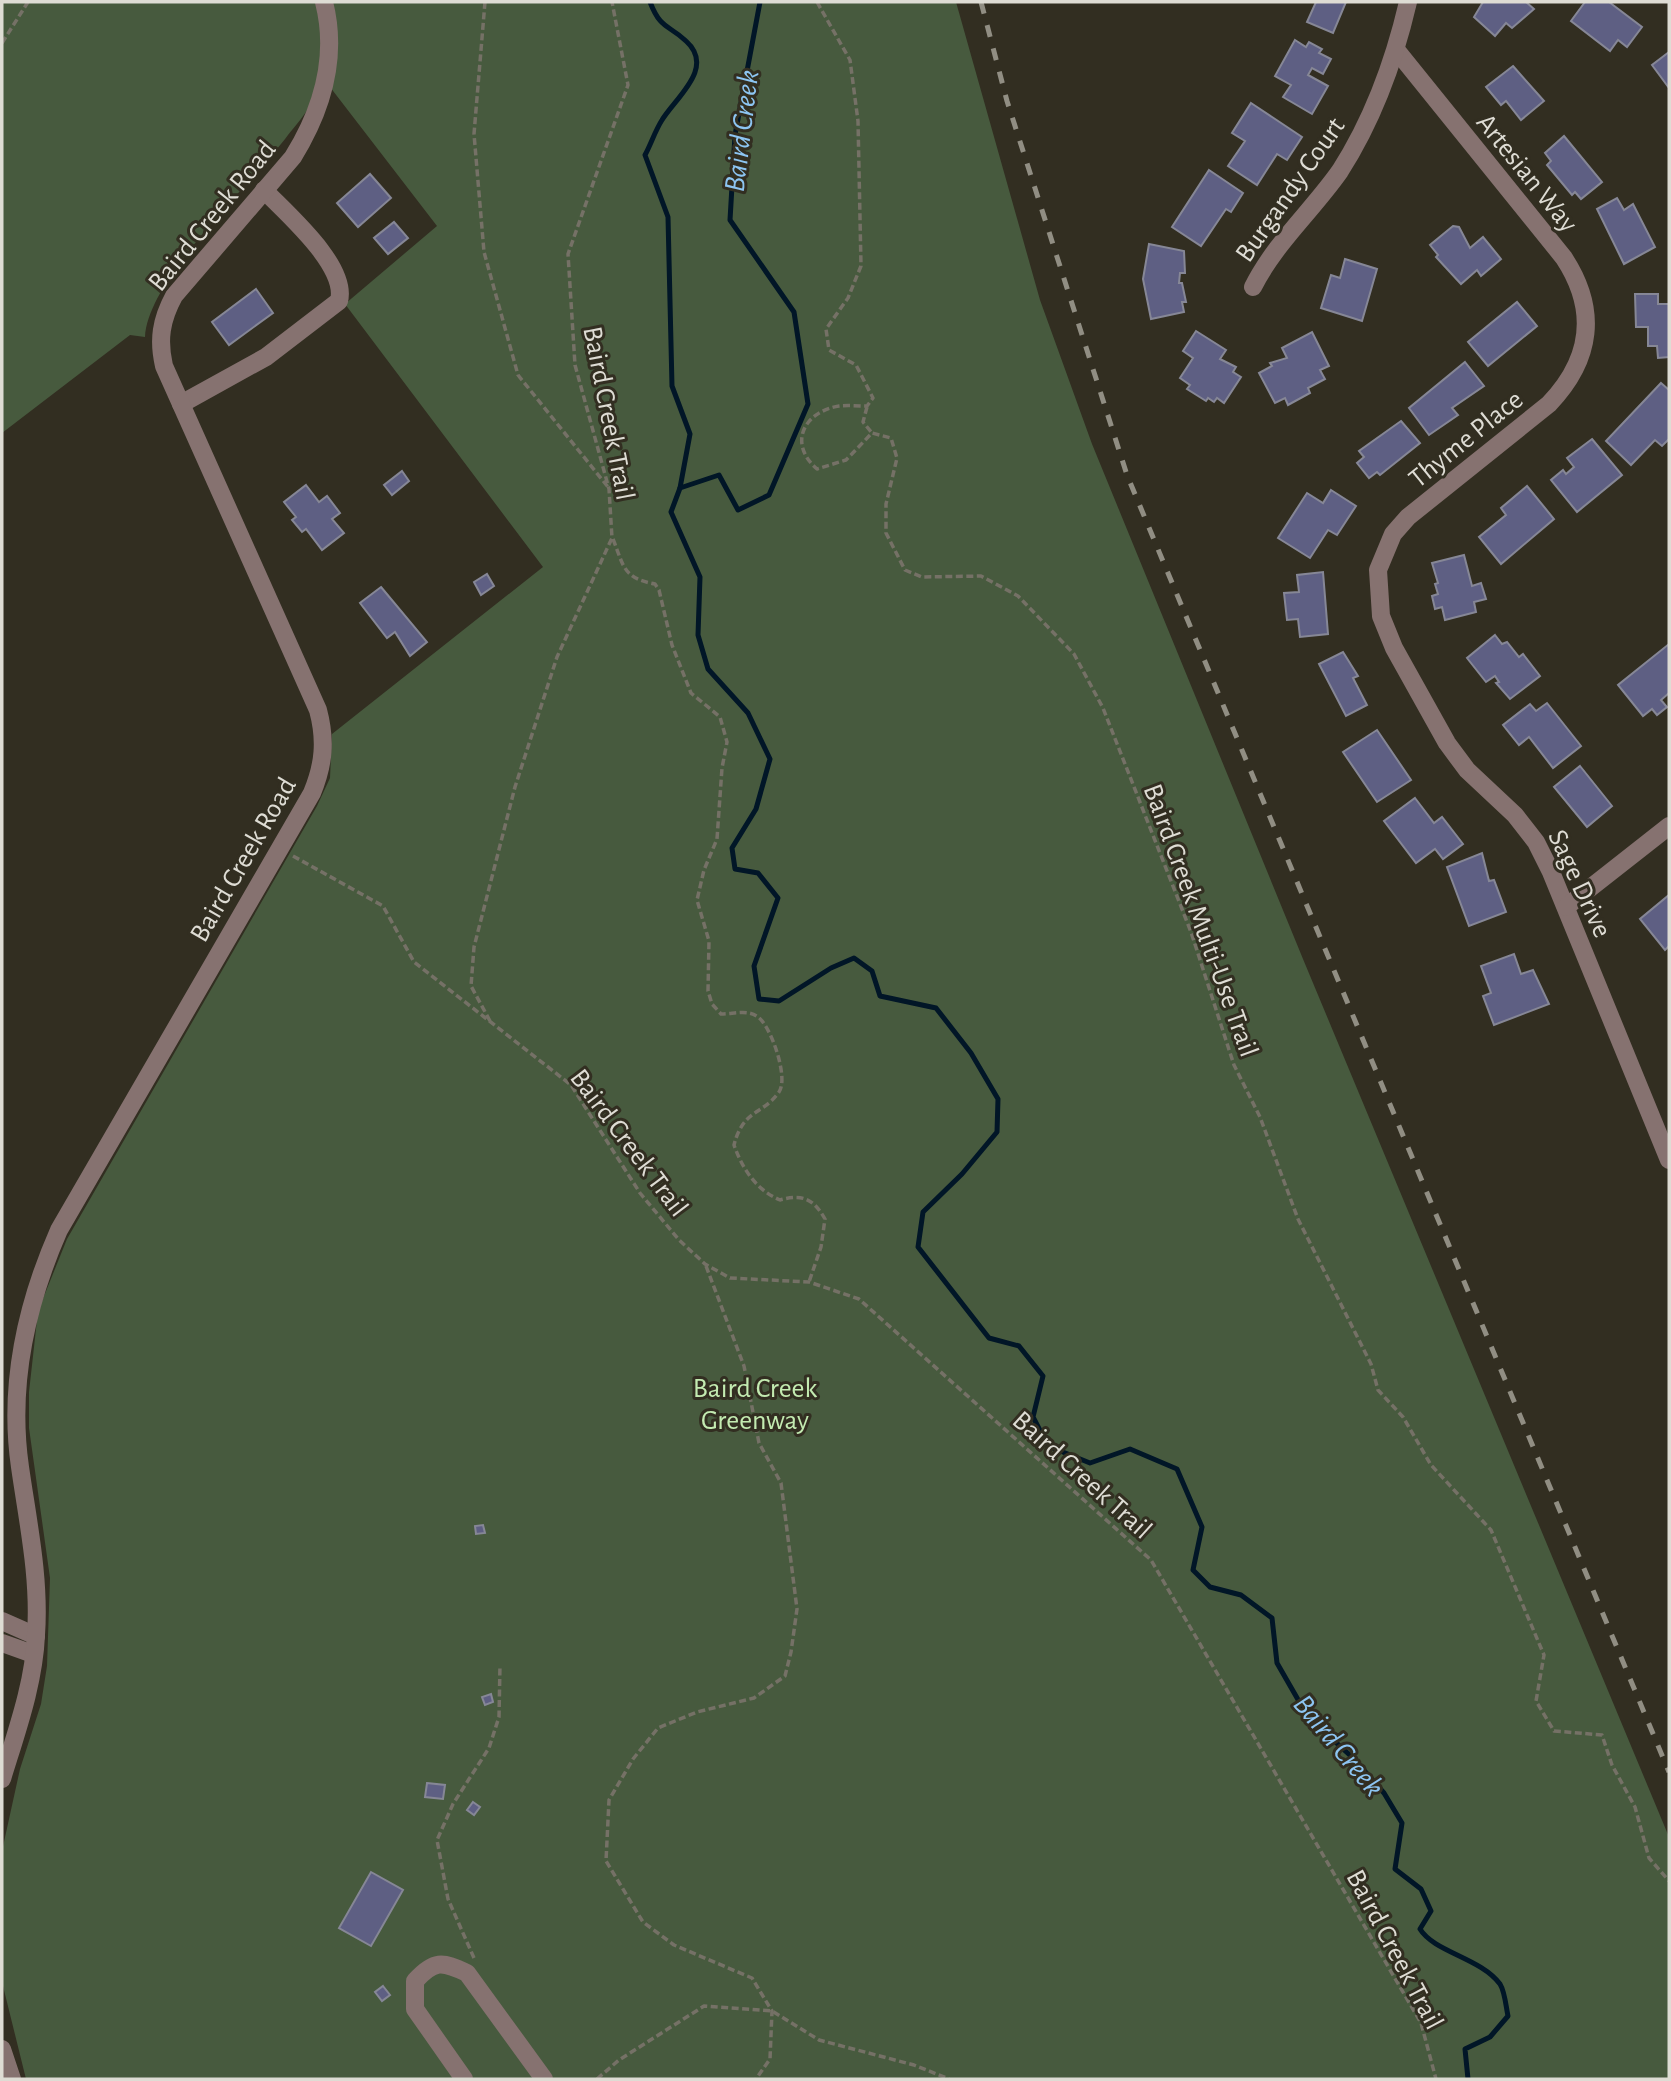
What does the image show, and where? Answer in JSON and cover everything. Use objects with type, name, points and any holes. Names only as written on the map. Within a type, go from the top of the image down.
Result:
[{"type":"street","name":"Baird Creek Road","points":[[2,1779],[21,1716],[35,1645],[32,1537],[19,1465],[10,1374],[31,1300],[59,1230],[280,848],[320,773],[323,731],[318,710],[164,366],[160,349],[164,314],[173,296],[293,157],[308,133],[321,102],[330,45],[324,2]]},
{"type":"street","name":"Burgandy Court","points":[[1253,287],[1275,250],[1339,171],[1382,93],[1397,51],[1408,2]]},
{"type":"street","name":"Artesian Way","points":[[1397,51],[1564,258],[1583,294],[1585,340]]},
{"type":"street","points":[[181,404],[266,357],[339,301],[337,276],[312,239],[264,190]]},
{"type":"street","name":"Thyme Place","points":[[1377,576],[1384,551],[1408,517],[1549,404],[1575,372],[1585,340]]},
{"type":"street","name":"Sage Drive","points":[[1377,576],[1381,616],[1394,648],[1447,743],[1467,770],[1515,815],[1536,842],[1566,907],[1669,1160]]},
{"type":"street","points":[[1566,907],[1669,826]]},
{"type":"street","points":[[2,1621],[35,1645]]},
{"type":"street","points":[[2,1643],[35,1645]]},
{"type":"street","points":[[464,2079],[415,2009],[415,1981],[429,1967],[447,1963],[467,1973],[544,2079]]},
{"type":"street","points":[[2,2049],[12,2079]]},
{"type":"path","points":[[2,43],[28,2]]},
{"type":"path","points":[[485,2],[474,134],[484,252],[519,375],[609,489]]},
{"type":"path","name":"Baird Creek Trail","points":[[612,2],[628,85],[569,254],[575,365],[609,489],[612,538],[557,657],[515,788],[474,947],[471,986],[491,1023],[571,1085],[640,1194],[679,1240],[705,1264],[730,1278],[809,1282],[859,1299],[1151,1560],[1421,2023],[1436,2079]]},
{"type":"path","points":[[817,2],[850,60],[858,121],[861,266],[848,298],[826,330],[829,350],[856,365],[873,398],[863,422],[872,433],[846,460],[817,469],[804,458],[801,439],[805,426],[820,413],[839,406],[867,407]]},
{"type":"path","name":"Baird Creek Multi-Use Trail","points":[[872,433],[891,438],[897,458],[886,504],[886,533],[905,570],[922,577],[981,576],[1018,596],[1074,654],[1103,708],[1191,932],[1234,1065],[1260,1118],[1298,1219],[1371,1364],[1378,1390],[1403,1417],[1431,1465],[1491,1530],[1544,1655],[1536,1701],[1554,1731],[1602,1735],[1612,1765],[1635,1807],[1648,1858],[1669,1881]]},
{"type":"path","points":[[612,538],[628,573],[637,581],[654,584],[659,590],[672,645],[691,693],[720,717],[724,729],[727,742],[722,768],[717,839],[697,900],[709,941],[708,991],[712,1004],[721,1014],[745,1012],[757,1015],[765,1023],[780,1062],[783,1076],[780,1091],[746,1119],[734,1144],[739,1159],[757,1185],[780,1200],[799,1195],[810,1199],[825,1219],[821,1247],[809,1282]]},
{"type":"path","points":[[280,848],[383,906],[414,962],[491,1023]]},
{"type":"path","points":[[705,1264],[744,1366],[760,1443],[782,1483],[797,1609],[791,1652],[785,1676],[754,1698],[697,1712],[658,1728],[633,1759],[609,1800],[606,1861],[643,1922],[674,1945],[752,1978],[772,2011],[819,2040],[914,2065],[949,2079]]},
{"type":"path","points":[[467,1973],[477,1964],[448,1899],[437,1840],[453,1804],[489,1748],[499,1717],[500,1665]]},
{"type":"path","points":[[597,2079],[619,2060],[704,2006],[772,2011]]},
{"type":"path","points":[[756,2079],[769,2059],[772,2011]]},
{"type":"green space","name":"Baird Creek Greenway","points":[[2,2],[956,2],[1040,300],[1092,444],[1303,959],[1669,1837],[1669,2079],[26,2079],[2,1982],[2,1851],[20,1769],[41,1704],[47,1666],[50,1578],[29,1428],[29,1392],[38,1311],[67,1239],[317,806],[330,778],[332,734],[543,567],[345,304],[437,226],[320,74],[312,101],[303,117],[204,233],[163,288],[150,313],[145,337],[130,335],[2,433]]},
{"type":"building","points":[[1316,2],[1346,2],[1333,33],[1307,22]]},
{"type":"building","points":[[1483,2],[1526,2],[1534,9],[1512,28],[1506,23],[1495,36],[1474,17]]},
{"type":"building","points":[[1585,2],[1609,2],[1642,27],[1627,47],[1618,40],[1610,51],[1571,21]]},
{"type":"building","points":[[1295,40],[1306,47],[1309,42],[1322,49],[1319,53],[1331,59],[1323,74],[1312,68],[1308,75],[1328,86],[1312,114],[1283,97],[1291,85],[1275,76]]},
{"type":"building","points":[[1669,52],[1669,88],[1652,65]]},
{"type":"building","points":[[1513,66],[1544,101],[1521,120],[1506,101],[1501,105],[1486,87]]},
{"type":"building","points":[[1251,103],[1302,137],[1287,160],[1277,154],[1257,185],[1228,166],[1245,141],[1232,133]]},
{"type":"building","points":[[1564,136],[1602,182],[1581,199],[1575,192],[1572,195],[1547,165],[1551,161],[1545,153]]},
{"type":"building","points":[[1209,170],[1243,193],[1231,212],[1226,209],[1201,246],[1172,227]]},
{"type":"building","points":[[370,174],[391,198],[358,227],[337,203]]},
{"type":"building","points":[[1617,198],[1624,210],[1633,204],[1655,247],[1624,264],[1597,209]]},
{"type":"building","points":[[394,222],[408,238],[388,254],[374,238]]},
{"type":"building","points":[[1453,226],[1459,227],[1470,248],[1483,237],[1501,259],[1481,276],[1477,270],[1461,284],[1436,257],[1438,255],[1430,245]]},
{"type":"building","points":[[1149,244],[1184,251],[1185,273],[1180,273],[1179,283],[1182,283],[1186,302],[1182,302],[1184,312],[1151,319],[1143,279]]},
{"type":"building","points":[[1345,259],[1377,269],[1362,321],[1321,308],[1331,275],[1340,278]]},
{"type":"building","points":[[256,289],[273,313],[229,345],[212,322]]},
{"type":"building","points":[[1635,294],[1658,294],[1658,304],[1669,304],[1669,357],[1658,358],[1657,346],[1648,346],[1648,327],[1636,327]]},
{"type":"building","points":[[1517,302],[1537,326],[1488,366],[1468,342]]},
{"type":"building","points":[[1196,331],[1226,350],[1220,359],[1236,367],[1233,372],[1241,377],[1224,403],[1217,398],[1214,402],[1208,398],[1206,401],[1187,389],[1190,385],[1180,378],[1193,358],[1183,351]]},
{"type":"building","points":[[1312,332],[1329,366],[1320,370],[1325,379],[1308,388],[1310,393],[1288,405],[1285,398],[1275,403],[1259,373],[1272,366],[1270,363],[1287,358],[1282,348]]},
{"type":"building","points":[[1465,362],[1484,386],[1452,408],[1458,415],[1429,435],[1409,408]]},
{"type":"building","points":[[1661,383],[1669,390],[1669,439],[1662,446],[1655,440],[1631,465],[1606,441]]},
{"type":"building","points":[[1401,421],[1420,443],[1380,475],[1377,472],[1369,478],[1357,463],[1364,457],[1359,451]]},
{"type":"building","points":[[1592,439],[1622,475],[1577,512],[1551,480],[1563,470],[1566,474],[1574,467],[1567,458]]},
{"type":"building","points":[[402,471],[409,481],[392,495],[384,485]]},
{"type":"building","points":[[306,485],[319,502],[327,496],[340,513],[332,519],[344,533],[322,550],[306,529],[302,532],[292,520],[296,517],[284,502]]},
{"type":"building","points":[[1527,486],[1554,519],[1501,564],[1479,537],[1506,515],[1501,508]]},
{"type":"building","points":[[1331,490],[1356,506],[1337,535],[1328,530],[1310,558],[1278,538],[1307,493],[1323,503]]},
{"type":"building","points":[[1464,555],[1472,586],[1481,583],[1486,599],[1474,602],[1476,612],[1445,620],[1442,607],[1435,609],[1432,596],[1438,594],[1435,584],[1438,583],[1432,563]]},
{"type":"building","points":[[1323,572],[1328,634],[1300,637],[1298,619],[1287,620],[1284,593],[1299,592],[1297,575]]},
{"type":"building","points":[[487,574],[494,586],[481,595],[474,582]]},
{"type":"building","points":[[381,587],[427,642],[410,656],[395,632],[387,638],[360,603]]},
{"type":"building","points":[[1495,635],[1502,644],[1507,642],[1519,657],[1523,654],[1540,676],[1510,699],[1496,683],[1499,682],[1495,676],[1486,682],[1467,658]]},
{"type":"building","points":[[1669,644],[1669,693],[1661,700],[1667,707],[1657,715],[1652,709],[1643,716],[1618,685]]},
{"type":"building","points":[[1343,652],[1358,676],[1353,678],[1367,705],[1346,716],[1319,664]]},
{"type":"building","points":[[1547,703],[1581,746],[1553,768],[1529,737],[1519,745],[1503,725],[1530,704],[1536,711]]},
{"type":"building","points":[[1377,730],[1411,780],[1377,802],[1343,752]]},
{"type":"building","points":[[1580,766],[1612,806],[1587,827],[1554,787]]},
{"type":"building","points":[[1415,798],[1434,823],[1442,817],[1463,844],[1443,859],[1435,849],[1416,863],[1384,821]]},
{"type":"building","points":[[1482,853],[1489,881],[1494,880],[1506,912],[1469,926],[1447,867]]},
{"type":"building","points":[[1669,895],[1669,946],[1665,950],[1640,919]]},
{"type":"building","points":[[1514,954],[1521,974],[1533,970],[1549,1004],[1494,1025],[1483,996],[1491,993],[1481,966]]},
{"type":"building","points":[[483,1525],[485,1533],[476,1534],[475,1526]]},
{"type":"building","points":[[491,1694],[493,1702],[485,1705],[482,1697]]},
{"type":"building","points":[[427,1783],[445,1785],[443,1799],[425,1797]]},
{"type":"building","points":[[473,1802],[480,1807],[474,1815],[467,1810]]},
{"type":"building","points":[[371,1872],[403,1890],[371,1946],[339,1928]]},
{"type":"building","points":[[383,1986],[390,1995],[382,2001],[375,1992]]},
{"type":"waterway","name":"Baird Creek","points":[[650,2],[661,22],[686,41],[694,51],[697,62],[690,82],[662,120],[645,155],[668,217],[672,386],[690,434],[680,488]]},
{"type":"waterway","name":"Baird Creek","points":[[760,2],[735,135],[730,220],[794,312],[808,404],[769,495],[738,510],[719,475],[680,488],[671,512],[700,577],[698,635],[708,669],[748,713],[770,759],[756,809],[732,848],[735,869],[758,873],[778,898],[754,966],[759,999],[779,1001],[831,968],[854,958],[872,971],[880,996],[936,1008],[971,1053],[998,1099],[997,1132],[962,1174],[923,1212],[918,1247],[989,1338],[1019,1346],[1043,1376],[1033,1417],[1048,1446],[1090,1463],[1130,1449],[1177,1469],[1202,1527],[1193,1570],[1210,1587],[1241,1595],[1272,1618],[1277,1663],[1308,1717],[1353,1758],[1384,1793],[1402,1823],[1395,1869],[1421,1889],[1431,1911],[1420,1929],[1436,1944],[1492,1975],[1502,1987],[1508,2016],[1490,2037],[1465,2049],[1468,2079]]},
{"type":"railway","points":[[981,2],[1007,101],[1127,475],[1669,1772]]}]
